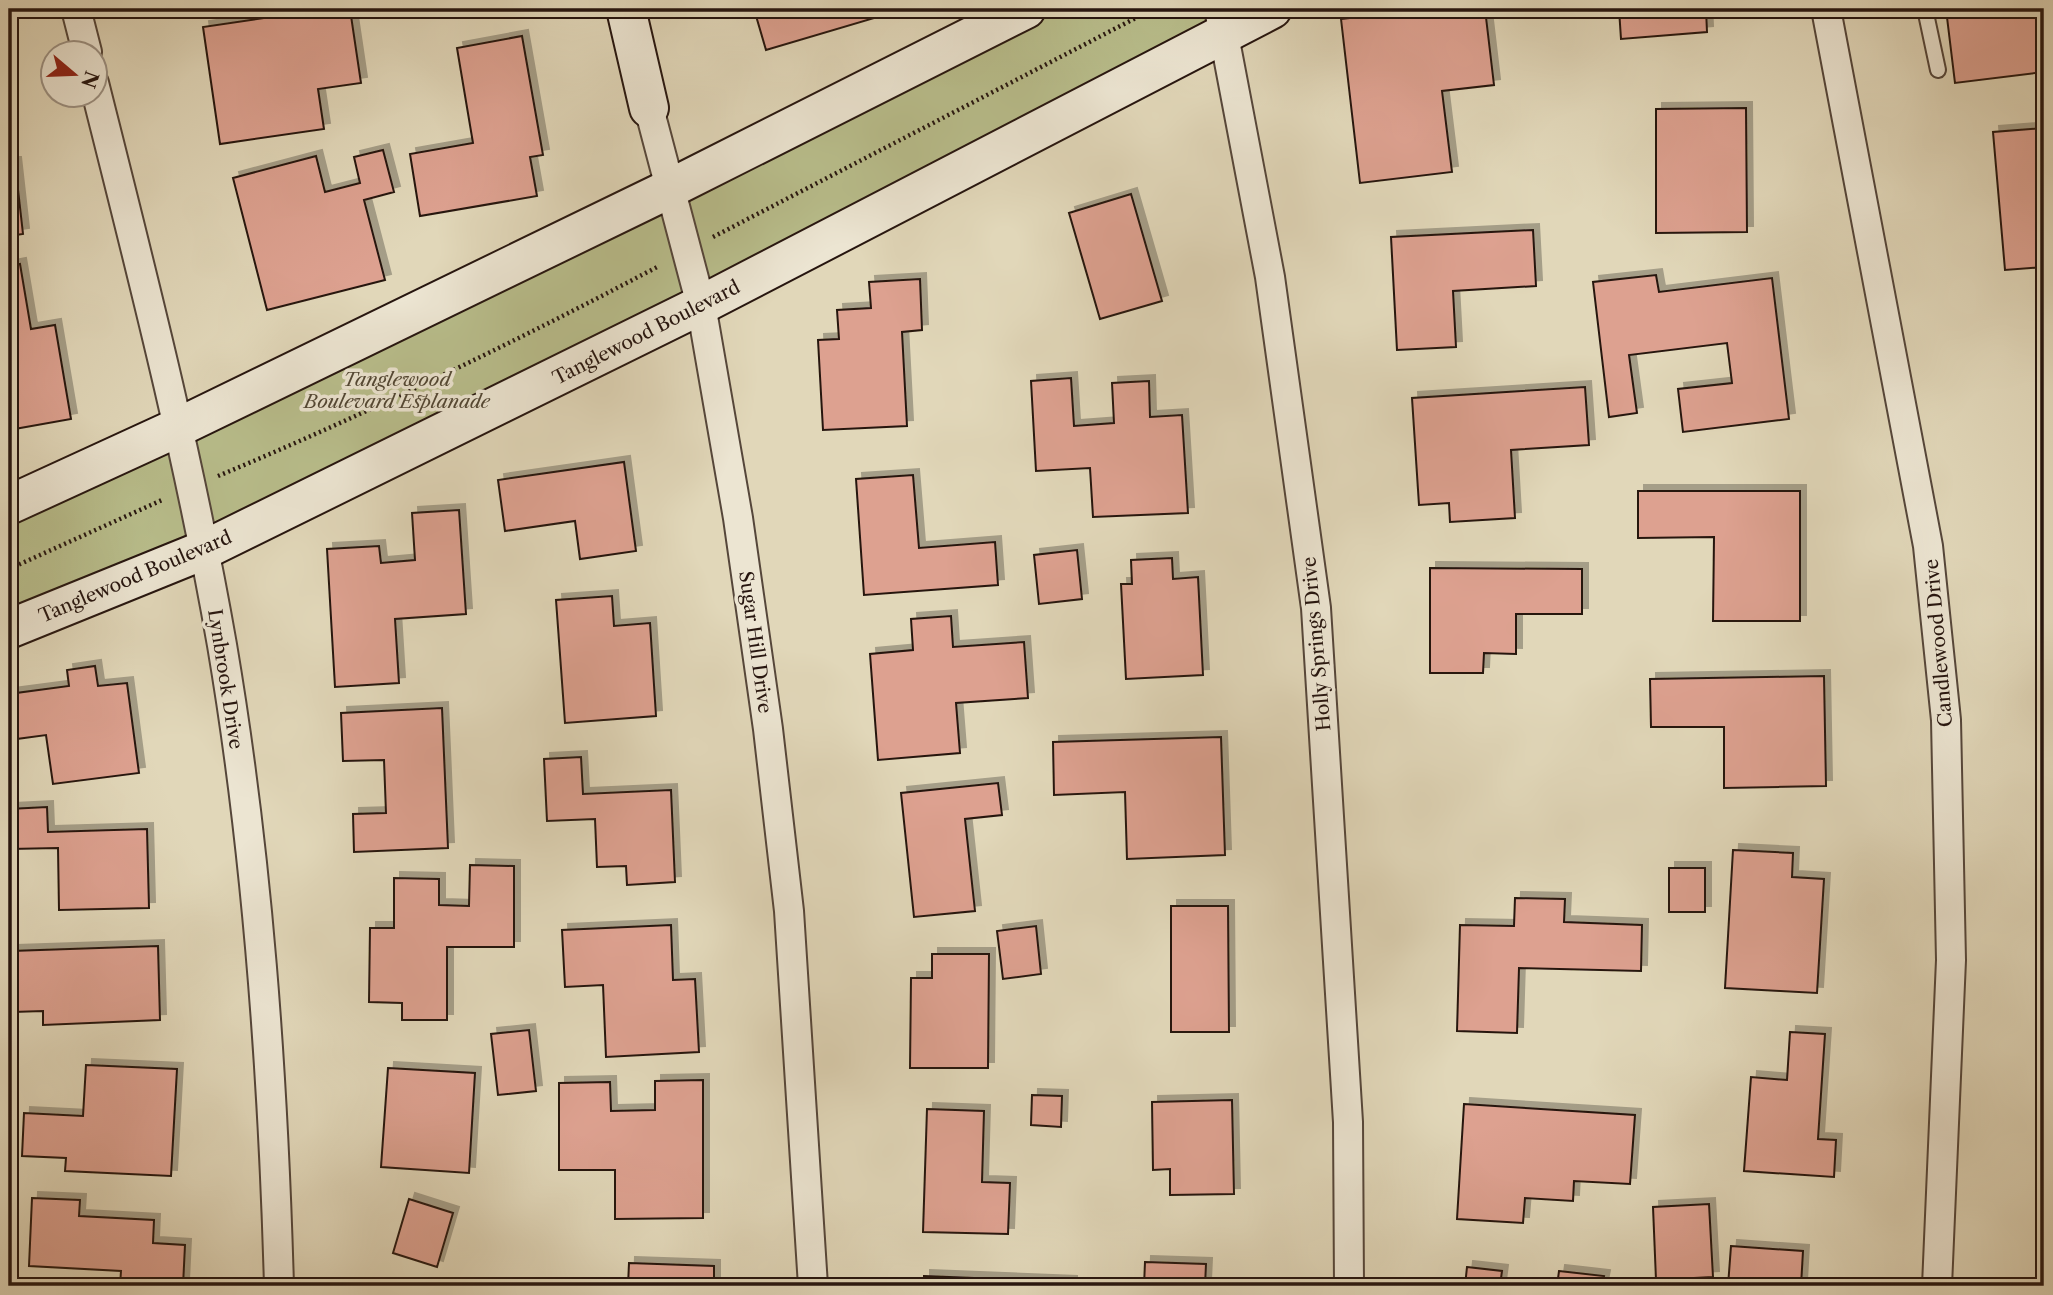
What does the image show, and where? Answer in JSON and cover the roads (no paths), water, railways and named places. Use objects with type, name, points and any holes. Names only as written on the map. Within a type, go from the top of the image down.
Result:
[{"type":"street","points":[[76,9],[83,38]]},
{"type":"street","name":"Sugar Hill Drive","points":[[626,9],[669,189],[701,305],[738,518],[768,729],[789,911],[813,1286]]},
{"type":"street","points":[[9,505],[179,427],[669,189],[1026,9]]},
{"type":"street","name":"Tanglewood Boulevard","points":[[9,629],[204,550],[701,305],[1221,21],[1272,9]]},
{"type":"street","name":"Candlewood Drive","points":[[1826,9],[1928,546],[1946,720],[1951,960],[1937,1286]]},
{"type":"street","name":"Holly Springs Drive","points":[[1221,21],[1270,277],[1316,608],[1348,1122],[1349,1286]]},
{"type":"street","name":"Lynbrook Drive","points":[[100,108],[179,427],[222,647],[252,854],[275,1115],[279,1286]]},
{"type":"lane","points":[[1925,9],[1938,70]]},
{"type":"park label","name":"Tanglewood Boulevard Esplanade","points":[[397,390]]}]
